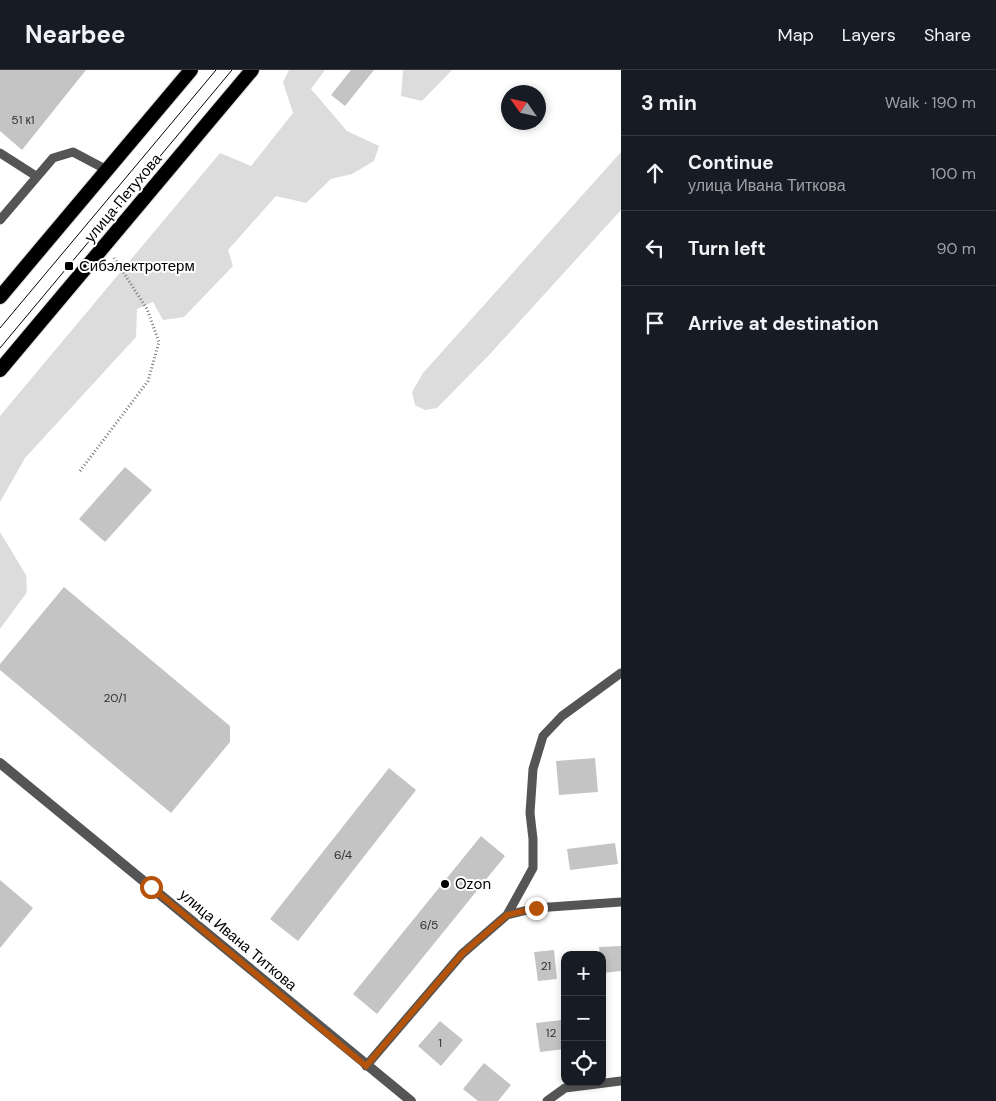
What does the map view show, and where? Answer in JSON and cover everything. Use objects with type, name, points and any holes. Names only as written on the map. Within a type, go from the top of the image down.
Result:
[{"type":"highway","name":"улица Петухова","points":[[0,297],[191,70]]},
{"type":"highway","name":"улица Петухова","points":[[0,370],[252,70]]},
{"type":"street","name":"улица Ивана Титкова","points":[[0,763],[366,1066],[411,1101]]},
{"type":"lane","points":[[0,220],[53,158],[73,152],[107,170]]},
{"type":"lane","points":[[0,153],[36,176]]},
{"type":"lane","points":[[366,1066],[462,954],[507,915],[532,868],[533,839],[530,813],[533,770],[543,736],[562,716],[621,673]]},
{"type":"lane","points":[[507,915],[536,908],[621,902]]},
{"type":"lane","points":[[547,1101],[565,1088],[621,1081]]},
{"type":"path","points":[[80,471],[148,381],[159,342],[147,309],[105,245]]},
{"type":"shaded area","points":[[289,70],[325,70],[311,89],[347,131],[379,146],[374,161],[352,174],[331,179],[306,203],[276,196],[228,250],[233,266],[184,317],[163,320],[153,302],[137,309],[136,337],[25,458],[0,502],[0,416],[220,153],[251,166],[293,113],[283,82]]},
{"type":"shaded area","points":[[403,70],[452,70],[422,101],[401,96]]},
{"type":"shaded area","points":[[621,152],[621,210],[490,354],[437,408],[425,410],[415,405],[412,392],[423,373]]},
{"type":"shaded area","points":[[0,532],[26,575],[27,592],[0,629]]},
{"type":"building","points":[[0,70],[86,70],[22,150],[0,131]]},
{"type":"building","points":[[351,70],[374,70],[345,106],[331,95]]},
{"type":"building","points":[[125,467],[152,490],[105,542],[79,519]]},
{"type":"building","points":[[64,587],[230,726],[230,742],[171,813],[0,670],[0,664]]},
{"type":"building","points":[[595,758],[598,792],[559,795],[556,761]]},
{"type":"building","points":[[389,768],[416,790],[298,941],[270,919]]},
{"type":"building","points":[[481,836],[505,856],[377,1014],[353,994]]},
{"type":"building","points":[[615,843],[618,864],[570,870],[567,849]]},
{"type":"building","points":[[0,880],[33,908],[0,948]]},
{"type":"building","points":[[621,946],[621,971],[606,973],[606,951],[600,951],[599,947]]},
{"type":"building","points":[[554,950],[557,979],[538,981],[534,952]]},
{"type":"building","points":[[561,1020],[561,1049],[540,1052],[536,1023]]},
{"type":"building","points":[[440,1021],[463,1040],[441,1066],[418,1046]]},
{"type":"building","points":[[484,1063],[511,1085],[498,1101],[478,1101],[463,1089]]},
{"type":"tram line","points":[[0,328],[216,70]]},
{"type":"tram line","points":[[0,348],[232,70]]},
{"type":"place","name":"Сибэлектротерм","points":[[69,266]]},
{"type":"place","name":"Ozon","points":[[445,884]]},
{"type":"route","points":[[151,887],[366,1066],[462,954],[507,915],[536,908]]}]
